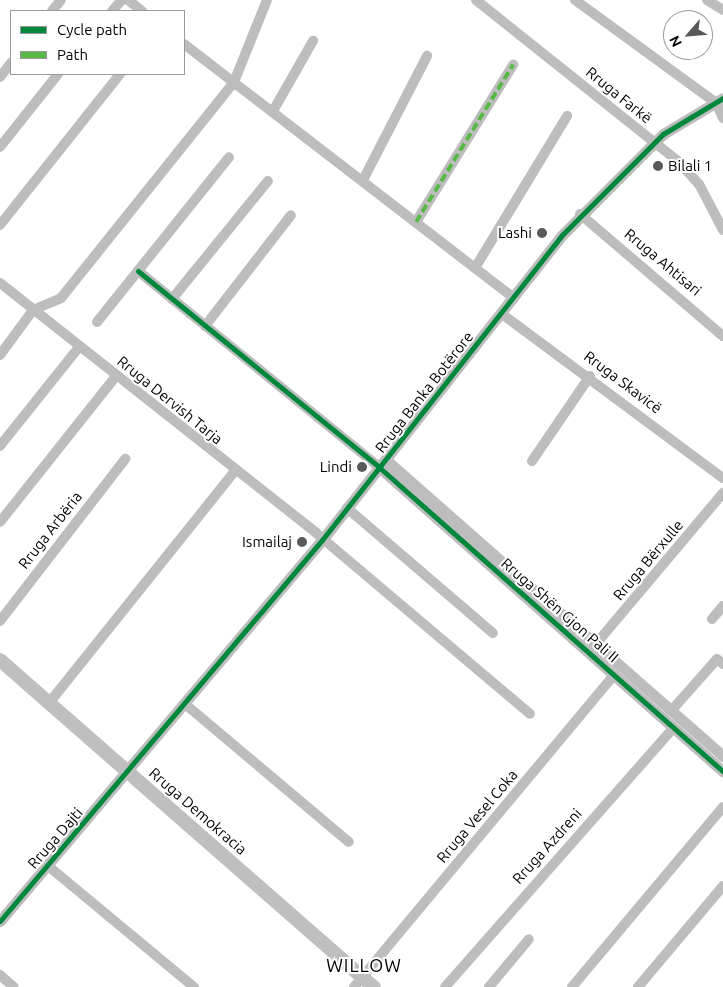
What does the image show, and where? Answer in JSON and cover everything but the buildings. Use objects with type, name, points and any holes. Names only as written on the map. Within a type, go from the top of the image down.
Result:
[{"type":"main road","name":"Rruga Demokracia","points":[[0,660],[128,771],[358,982],[374,987]]},
{"type":"street","points":[[113,10],[122,0]]},
{"type":"street","points":[[128,0],[141,10]]},
{"type":"street","points":[[0,355],[33,310],[61,298],[234,82],[267,0]]},
{"type":"street","name":"Rruga Farkë","points":[[476,0],[691,173],[723,230]]},
{"type":"street","points":[[575,0],[719,101],[723,118]]},
{"type":"street","points":[[708,0],[723,10]]},
{"type":"street","points":[[273,111],[313,41]]},
{"type":"street","points":[[185,45],[514,298]]},
{"type":"street","points":[[363,180],[427,56]]},
{"type":"street","points":[[0,77],[10,64]]},
{"type":"street","points":[[416,222],[513,65]]},
{"type":"street","points":[[0,147],[57,75]]},
{"type":"street","points":[[0,226],[119,75]]},
{"type":"street","name":"Rruga Banka Botërore","points":[[128,771],[322,540],[580,214],[654,143],[719,101]]},
{"type":"street","points":[[475,268],[566,116]]},
{"type":"street","points":[[97,322],[229,158]]},
{"type":"street","points":[[172,299],[268,182]]},
{"type":"street","name":"Rruga Ahtisari","points":[[580,214],[700,312],[723,336]]},
{"type":"street","points":[[205,326],[290,215]]},
{"type":"street","points":[[138,271],[205,326],[383,464]]},
{"type":"street","name":"Rruga Dervish Tarja","points":[[0,283],[322,540],[530,714]]},
{"type":"street","name":"Rruga Skavicë","points":[[502,314],[590,376],[723,478]]},
{"type":"street","points":[[0,446],[79,347]]},
{"type":"street","points":[[0,522],[116,376]]},
{"type":"street","points":[[532,461],[590,376]]},
{"type":"street","name":"Rruga Arbëria","points":[[0,621],[125,459]]},
{"type":"street","name":"Rruga Shën Gjon Pali II","points":[[383,464],[723,756]]},
{"type":"street","name":"Rruga Shën Gjon Pali II","points":[[383,464],[614,675],[723,771]]},
{"type":"street","points":[[49,702],[236,471]]},
{"type":"street","name":"Rruga Bërxulle","points":[[595,645],[723,493]]},
{"type":"street","points":[[347,508],[493,633]]},
{"type":"street","points":[[712,619],[723,606]]},
{"type":"street","points":[[671,711],[718,659],[723,664]]},
{"type":"street","name":"Rruga Vesel Coka","points":[[358,982],[614,675]]},
{"type":"street","points":[[185,704],[349,842]]},
{"type":"street","name":"Rruga Azdreni","points":[[445,987],[674,728]]},
{"type":"street","name":"Rruga Dajti","points":[[0,921],[128,771]]},
{"type":"street","points":[[572,987],[723,807]]},
{"type":"street","points":[[47,865],[194,987]]},
{"type":"street","points":[[638,987],[723,886]]},
{"type":"street","points":[[489,987],[529,939]]},
{"type":"street","points":[[0,975],[14,987]]},
{"type":"marked path","points":[[416,222],[513,65]]},
{"type":"cycle path","points":[[0,921],[322,540],[562,235],[663,134],[723,98]]},
{"type":"cycle path","points":[[138,271],[380,468],[723,771]]},
{"type":"place","name":"Bilali 1","points":[[658,166]]},
{"type":"place","name":"Lashi","points":[[542,233]]},
{"type":"place","name":"Lindi","points":[[362,467]]},
{"type":"place","name":"Ismailaj","points":[[302,542]]},
{"type":"district","name":"WILLOW","points":[[364,965]]}]
